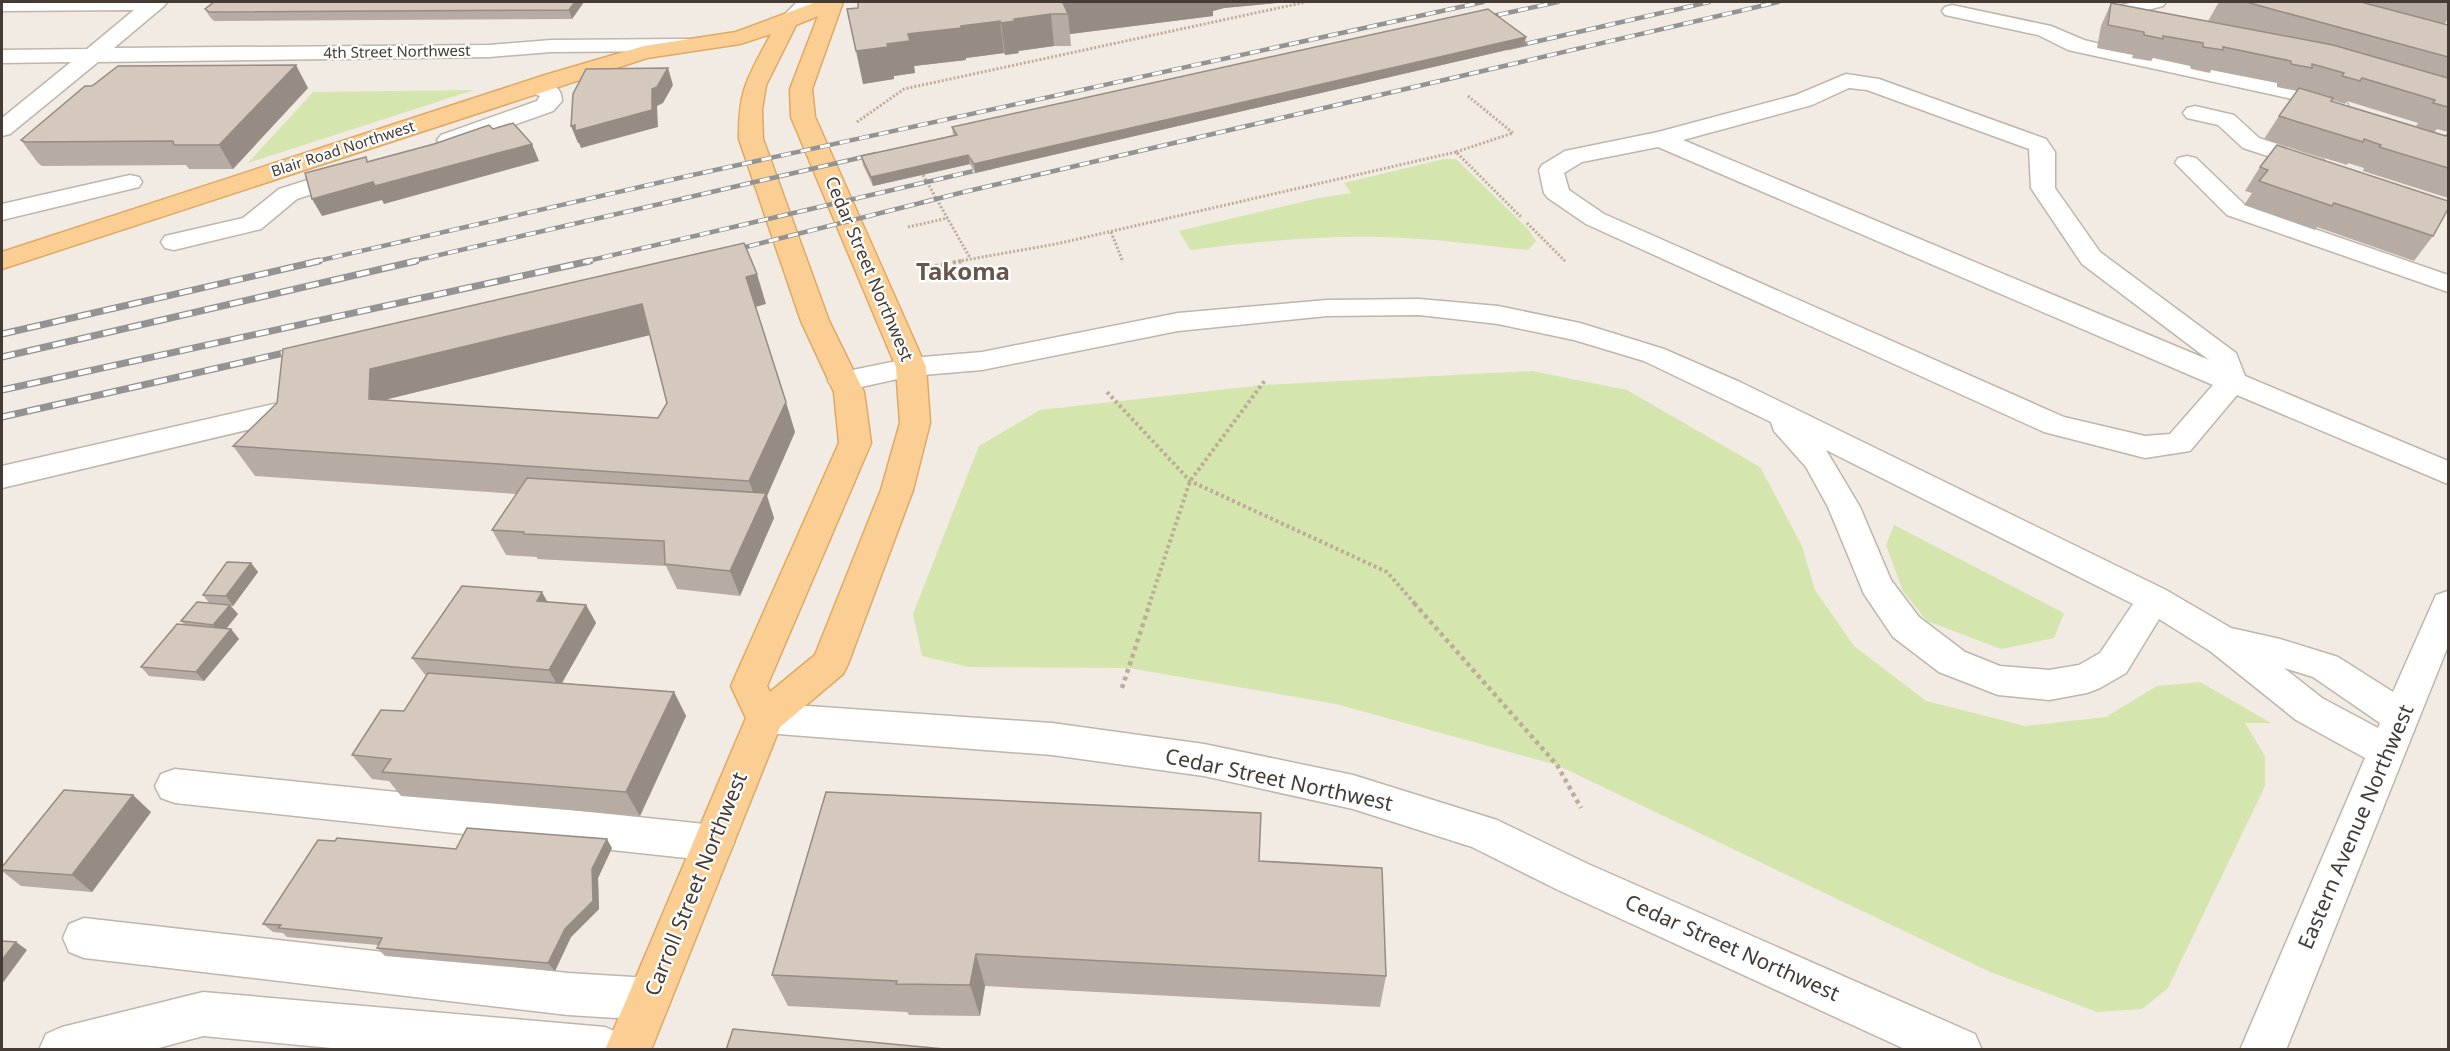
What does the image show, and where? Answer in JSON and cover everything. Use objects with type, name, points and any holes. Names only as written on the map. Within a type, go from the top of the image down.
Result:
[{"type":"main road","points":[[765,718],[749,686],[855,443],[849,392],[815,321],[751,139],[750,110],[755,85],[788,21],[833,2]]},
{"type":"main road","name":"Cedar Street Northwest","points":[[765,718],[830,664],[900,479],[915,423],[911,367],[803,117],[801,89],[803,80],[833,2]]},
{"type":"main road","name":"4th Street Northwest","points":[[686,45],[740,38],[788,21]]},
{"type":"main road","name":"Blair Road Northwest","points":[[2,261],[644,52],[686,45]]},
{"type":"main road","name":"Carroll Street Northwest","points":[[628,1050],[765,718]]},
{"type":"street","points":[[788,21],[809,2]]},
{"type":"street","points":[[2121,11],[2156,2]]},
{"type":"street","points":[[2,5],[156,3]]},
{"type":"street","points":[[2,129],[156,3]]},
{"type":"street","points":[[1952,11],[2044,30],[2076,45],[2292,92],[2357,111]]},
{"type":"street","name":"4th Street Northwest","points":[[2,56],[489,51],[551,46],[686,45]]},
{"type":"street","points":[[1846,81],[1871,84],[2038,144],[2043,152],[2043,188],[2091,258],[2226,359],[2232,381],[2179,444],[2145,447],[2055,425],[1595,219],[1557,193],[1551,170],[1574,156],[1660,139],[1804,100],[1846,81]]},
{"type":"street","points":[[422,149],[545,106],[551,101],[551,93],[537,87]]},
{"type":"street","points":[[2194,113],[2226,120],[2251,143],[2339,173]]},
{"type":"street","points":[[1660,139],[2448,473]]},
{"type":"street","points":[[2187,163],[2236,210],[2448,284]]},
{"type":"street","points":[[174,242],[252,224],[288,194],[378,164]]},
{"type":"street","points":[[2,212],[130,182]]},
{"type":"street","points":[[843,381],[911,367],[982,361],[1178,322],[1326,308],[1419,308],[1498,315],[1580,332],[1654,355],[1774,411],[2154,599],[2223,641],[2309,709],[2395,735]]},
{"type":"street","points":[[1774,411],[1818,460],[1844,507],[1876,585],[1906,627],[1952,662],[1998,680],[2049,685],[2087,678],[2113,663],[2154,599]]},
{"type":"street","points":[[2,477],[274,414]]},
{"type":"street","name":"Eastern Avenue Northwest","points":[[2263,1050],[2448,604]]},
{"type":"street","name":"Cedar Street Northwest","points":[[765,718],[1052,739],[1203,760],[1353,792],[1483,833],[1573,877],[1957,1049]]},
{"type":"street","points":[[175,786],[714,843]]},
{"type":"street","points":[[84,938],[567,994],[649,999]]},
{"type":"street","points":[[62,1050],[203,1014],[605,1050]]},
{"type":"path","points":[[857,122],[904,89],[1306,2]]},
{"type":"path","points":[[929,267],[1111,232],[1456,152],[1513,133],[1468,96]]},
{"type":"path","points":[[1456,152],[1565,261]]},
{"type":"path","points":[[923,175],[970,258]]},
{"type":"path","points":[[908,227],[948,218]]},
{"type":"path","points":[[1111,232],[1123,262]]},
{"type":"path","points":[[1122,688],[1190,482],[1266,379]]},
{"type":"path","points":[[1107,392],[1190,482],[1387,572],[1557,765],[1581,808]]},
{"type":"green space","points":[[474,90],[248,163],[313,92]]},
{"type":"green space","points":[[1444,159],[1456,159],[1528,229],[1536,241],[1528,250],[1420,239],[1351,237],[1270,241],[1190,250],[1179,231],[1319,198],[1351,193],[1344,183]]},
{"type":"green space","points":[[1532,371],[1627,390],[1760,467],[1802,546],[1815,590],[1854,646],[1926,701],[2025,726],[2106,717],[2157,686],[2200,682],[2271,723],[2245,723],[2265,756],[2265,786],[2168,988],[2142,1009],[2097,1012],[1988,971],[1557,765],[1336,704],[1129,668],[969,667],[922,656],[913,614],[979,446],[1040,410],[1264,385]]},
{"type":"green space","points":[[1894,525],[2064,613],[2054,638],[2001,649],[1927,621],[1903,591],[1886,545]]},
{"type":"building","points":[[214,2],[575,2],[569,10],[209,12],[205,9]]},
{"type":"building","points":[[858,2],[1074,2],[1063,3],[1068,14],[1051,14],[1001,23],[1000,21],[908,34],[910,41],[887,44],[888,47],[856,51],[847,9],[858,8]]},
{"type":"building","points":[[2246,2],[2361,2],[2448,25],[2448,57]]},
{"type":"building","points":[[2111,3],[2333,45],[2448,78],[2448,107],[2433,103],[2435,100],[2362,78],[2360,81],[2342,76],[2344,73],[2312,64],[2312,68],[2291,64],[2291,61],[2223,47],[2223,50],[2203,47],[2203,43],[2163,36],[2163,39],[2144,35],[2144,32],[2108,25]]},
{"type":"building","points":[[1488,9],[1526,37],[974,164],[968,155],[871,177],[861,156],[957,135],[952,127]]},
{"type":"building","points":[[296,65],[219,145],[174,145],[173,141],[25,142],[21,140],[85,86],[92,86],[118,66]]},
{"type":"building","points":[[668,68],[657,87],[652,89],[652,110],[575,131],[575,125],[571,126],[573,94],[586,69]]},
{"type":"building","points":[[2299,88],[2333,98],[2331,101],[2446,136],[2448,133],[2448,168],[2379,147],[2381,145],[2364,139],[2363,142],[2279,116]]},
{"type":"building","points":[[513,123],[532,144],[375,186],[373,182],[312,199],[305,173],[366,157],[367,162],[434,144],[489,125],[493,129]]},
{"type":"building","points":[[2277,145],[2448,201],[2448,209],[2433,236],[2334,203],[2332,206],[2259,181],[2268,170],[2260,167]]},
{"type":"building","points":[[744,243],[757,274],[746,277],[786,402],[749,481],[233,446],[277,403],[283,349]],"holes":[[[642,304],[667,403],[658,418],[369,399],[370,369]]]},
{"type":"building","points":[[527,478],[766,493],[730,571],[665,564],[664,541],[524,534],[524,532],[492,530]]},
{"type":"building","points":[[227,562],[251,563],[226,596],[203,595]]},
{"type":"building","points":[[462,586],[542,592],[537,601],[586,605],[549,670],[412,658]]},
{"type":"building","points":[[197,602],[230,605],[213,625],[181,621]]},
{"type":"building","points":[[177,624],[231,629],[196,672],[141,667]]},
{"type":"building","points":[[428,673],[674,692],[626,792],[382,772],[391,759],[352,755],[381,710],[404,711]]},
{"type":"building","points":[[64,790],[133,795],[72,875],[2,870],[2,867]]},
{"type":"building","points":[[826,792],[1261,813],[1259,861],[1382,868],[1386,976],[976,954],[970,985],[896,984],[897,981],[772,975]]},
{"type":"building","points":[[467,828],[607,839],[592,869],[593,901],[565,929],[548,963],[377,948],[382,938],[278,928],[281,925],[263,924],[318,840],[335,841],[337,838],[456,849]]},
{"type":"building","points":[[2,941],[16,942],[2,960]]},
{"type":"building","points":[[733,1029],[955,1050],[726,1050]]},
{"type":"railway","points":[[313,262],[688,176],[1483,2]]},
{"type":"railway","points":[[1479,19],[1558,2]]},
{"type":"railway","points":[[1508,48],[1709,2]]},
{"type":"railway","points":[[730,251],[964,192],[1778,2]]},
{"type":"railway","points":[[409,262],[876,154]]},
{"type":"railway","points":[[583,262],[991,167]]},
{"type":"railway","points":[[2,334],[319,261]]},
{"type":"railway","points":[[2,357],[416,261]]},
{"type":"railway","points":[[2,390],[590,261]]},
{"type":"railway","points":[[2,417],[297,350]]},
{"type":"district","name":"Takoma","points":[[963,272]]}]
